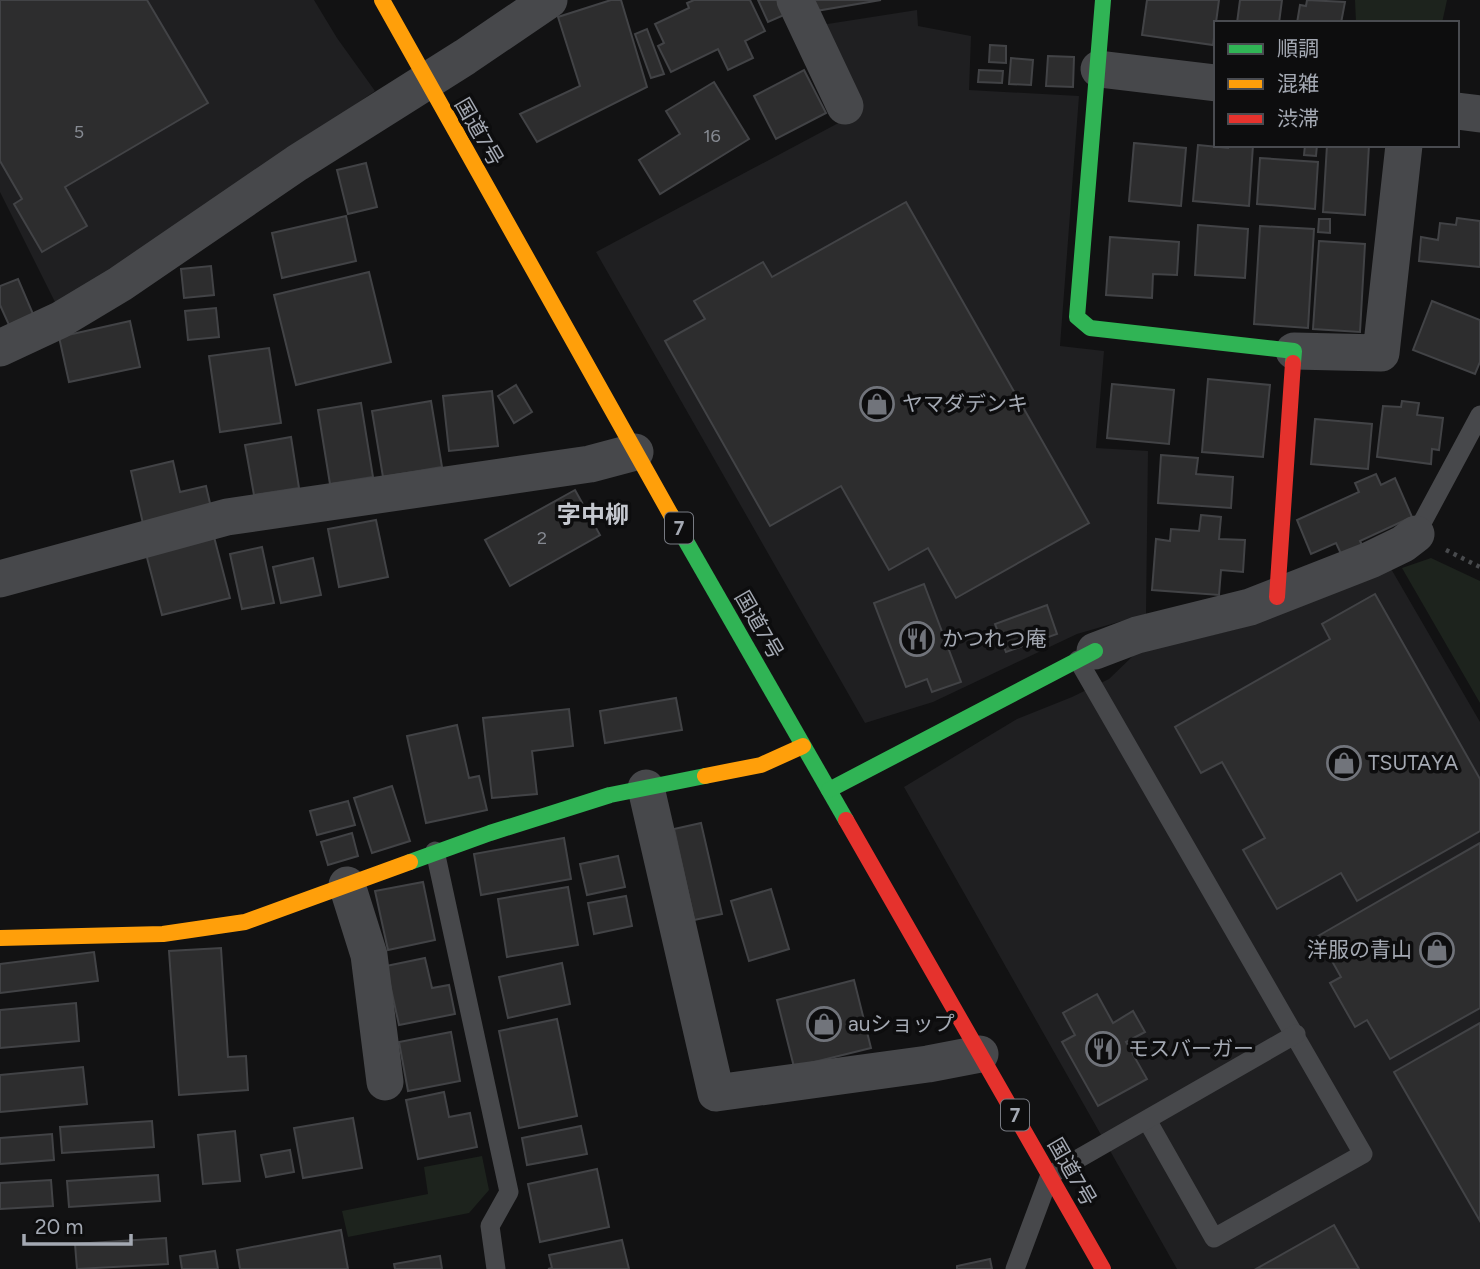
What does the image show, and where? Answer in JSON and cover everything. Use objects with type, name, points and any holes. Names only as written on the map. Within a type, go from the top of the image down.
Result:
[{"type":"main road","name":"国道7号","points":[[382,0],[635,452],[1103,1269]]},
{"type":"main road","points":[[1103,0],[1077,317],[1090,328],[1294,351],[1277,597]]},
{"type":"main road","points":[[829,790],[1015,691],[1087,656]]},
{"type":"main road","points":[[0,938],[163,934],[246,922],[435,851],[610,795],[761,765],[803,746]]},
{"type":"street","points":[[0,348],[60,320],[120,284],[297,163],[550,0]]},
{"type":"street","points":[[794,0],[845,106]]},
{"type":"street","points":[[1098,69],[1214,83]]},
{"type":"street","points":[[1459,111],[1480,114]]},
{"type":"street","points":[[1294,351],[1381,354],[1404,147]]},
{"type":"street","points":[[0,579],[228,517],[590,464],[635,452]]},
{"type":"street","points":[[1087,656],[1137,635],[1222,615],[1277,597],[1370,559],[1403,544],[1416,534]]},
{"type":"street","points":[[646,788],[716,1093],[928,1064],[980,1054]]},
{"type":"street","points":[[347,884],[369,955],[385,1082]]},
{"type":"lane","points":[[1416,534],[1480,415]]},
{"type":"lane","points":[[1087,656],[1363,1154],[1214,1238],[1147,1120]]},
{"type":"lane","points":[[435,851],[509,1192],[490,1226],[496,1269]]},
{"type":"lane","points":[[1015,1269],[1050,1175],[1296,1034]]},
{"type":"shaded area","points":[[0,0],[314,0],[375,91],[138,256],[58,308],[0,192]]},
{"type":"shaded area","points":[[1355,0],[1447,0],[1442,21],[1356,21]]},
{"type":"shaded area","points":[[917,10],[918,26],[971,36],[969,90],[1079,96],[1060,346],[1104,351],[1096,448],[1148,451],[1146,614],[1077,634],[933,702],[865,723],[596,252],[859,112],[821,25]]},
{"type":"shaded area","points":[[1431,558],[1480,581],[1480,703],[1402,568]]},
{"type":"shaded area","points":[[1390,567],[1480,722],[1480,1269],[1177,1269],[904,787],[1017,719],[1109,679],[1136,653],[1238,629]]},
{"type":"shaded area","points":[[482,1156],[489,1190],[469,1213],[348,1237],[342,1211],[428,1194],[424,1167]]},
{"type":"building","points":[[0,0],[147,0],[208,103],[65,187],[87,226],[42,252],[14,204],[22,199],[0,161]]},
{"type":"building","points":[[611,0],[621,0],[647,87],[537,142],[520,114],[580,86],[558,17]]},
{"type":"building","points":[[694,0],[750,0],[765,31],[745,41],[753,58],[728,70],[718,49],[671,72],[658,46],[664,43],[655,24],[689,8],[687,3]]},
{"type":"building","points":[[758,0],[786,0],[791,12],[768,22]]},
{"type":"building","points":[[808,0],[881,0],[810,12]]},
{"type":"building","points":[[1147,0],[1219,0],[1216,21],[1214,21],[1213,45],[1142,35]]},
{"type":"building","points":[[1240,0],[1282,0],[1279,21],[1237,21]]},
{"type":"building","points":[[1307,0],[1345,2],[1341,21],[1297,21],[1300,5],[1306,6]]},
{"type":"building","points":[[647,29],[664,74],[651,78],[635,34]]},
{"type":"building","points":[[990,45],[1006,46],[1006,63],[989,62]]},
{"type":"building","points":[[1048,56],[1074,57],[1073,87],[1046,86]]},
{"type":"building","points":[[1011,58],[1033,60],[1031,85],[1009,84]]},
{"type":"building","points":[[804,70],[826,113],[776,139],[754,96]]},
{"type":"building","points":[[979,70],[1003,71],[1002,83],[978,82]]},
{"type":"building","points":[[714,82],[749,139],[660,194],[639,160],[680,134],[666,111]]},
{"type":"building","points":[[1134,143],[1186,148],[1181,206],[1129,201]]},
{"type":"building","points":[[1198,145],[1253,147],[1249,206],[1193,201]]},
{"type":"building","points":[[1305,147],[1317,147],[1316,156],[1304,155]]},
{"type":"building","points":[[1327,147],[1369,147],[1365,215],[1323,212]]},
{"type":"building","points":[[1260,158],[1318,162],[1315,209],[1257,204]]},
{"type":"building","points":[[366,163],[377,207],[348,214],[337,170]]},
{"type":"building","points":[[906,202],[1089,523],[956,598],[928,548],[889,570],[841,486],[770,526],[665,341],[705,319],[694,301],[763,262],[772,277]]},
{"type":"building","points":[[346,216],[356,261],[282,278],[272,233]]},
{"type":"building","points":[[1457,218],[1480,221],[1480,267],[1419,261],[1421,237],[1438,240],[1440,223],[1456,225]]},
{"type":"building","points":[[1319,219],[1330,219],[1330,233],[1318,232]]},
{"type":"building","points":[[1198,225],[1248,229],[1245,278],[1195,275]]},
{"type":"building","points":[[1260,226],[1314,229],[1308,328],[1254,324]]},
{"type":"building","points":[[1110,237],[1179,242],[1177,275],[1153,274],[1152,298],[1106,295]]},
{"type":"building","points":[[1319,241],[1365,244],[1360,332],[1313,329]]},
{"type":"building","points":[[211,266],[214,295],[184,298],[181,269]]},
{"type":"building","points":[[369,272],[391,362],[296,385],[274,295]]},
{"type":"building","points":[[18,279],[33,314],[9,325],[0,305],[0,286]]},
{"type":"building","points":[[1432,301],[1480,320],[1480,362],[1475,374],[1413,350]]},
{"type":"building","points":[[216,308],[219,337],[188,340],[185,311]]},
{"type":"building","points":[[130,321],[140,367],[69,382],[59,337]]},
{"type":"building","points":[[269,348],[281,423],[220,432],[209,356]]},
{"type":"building","points":[[1208,379],[1270,385],[1263,457],[1202,452]]},
{"type":"building","points":[[1112,384],[1174,390],[1169,444],[1107,438]]},
{"type":"building","points":[[516,385],[532,412],[514,423],[498,396]]},
{"type":"building","points":[[492,391],[498,446],[449,451],[443,396]]},
{"type":"building","points":[[431,401],[442,467],[383,477],[372,411]]},
{"type":"building","points":[[1402,401],[1419,403],[1417,415],[1443,418],[1439,450],[1432,449],[1431,464],[1377,457],[1383,406],[1401,407]]},
{"type":"building","points":[[361,403],[373,477],[330,484],[318,410]]},
{"type":"building","points":[[1315,419],[1372,424],[1368,469],[1311,464]]},
{"type":"building","points":[[291,437],[299,488],[254,495],[245,445]]},
{"type":"building","points":[[1161,455],[1198,458],[1196,474],[1233,477],[1231,508],[1158,503]]},
{"type":"building","points":[[173,461],[180,492],[206,486],[212,512],[144,528],[131,471]]},
{"type":"building","points":[[1376,474],[1381,485],[1395,478],[1412,517],[1360,541],[1363,547],[1342,556],[1336,543],[1311,554],[1297,520],[1359,492],[1355,483]]},
{"type":"building","points":[[575,490],[600,535],[510,586],[485,540]]},
{"type":"building","points":[[1201,515],[1221,517],[1219,539],[1245,540],[1243,572],[1221,570],[1219,595],[1152,590],[1156,539],[1170,541],[1171,529],[1199,531]]},
{"type":"building","points":[[376,520],[388,577],[339,587],[328,529]]},
{"type":"building","points":[[213,533],[230,598],[162,615],[145,550]]},
{"type":"building","points":[[262,547],[274,603],[242,609],[230,554]]},
{"type":"building","points":[[313,558],[321,595],[281,603],[273,567]]},
{"type":"building","points":[[924,584],[961,682],[932,692],[927,679],[906,687],[874,603]]},
{"type":"building","points":[[1375,594],[1480,779],[1480,831],[1357,901],[1341,873],[1277,909],[1243,850],[1265,838],[1222,762],[1201,773],[1175,727],[1330,639],[1322,624]]},
{"type":"building","points":[[1047,605],[1057,634],[1006,652],[995,624]]},
{"type":"building","points":[[676,698],[682,730],[605,743],[600,711]]},
{"type":"building","points":[[569,709],[573,746],[532,751],[537,794],[492,798],[483,718]]},
{"type":"building","points":[[457,725],[469,778],[479,776],[487,810],[426,823],[407,736]]},
{"type":"building","points":[[392,786],[410,841],[372,853],[354,798]]},
{"type":"building","points":[[348,801],[355,825],[317,835],[310,811]]},
{"type":"building","points":[[701,823],[722,914],[694,920],[674,829]]},
{"type":"building","points":[[352,833],[358,856],[328,865],[321,842]]},
{"type":"building","points":[[564,838],[571,879],[481,895],[474,854]]},
{"type":"building","points":[[1480,843],[1480,1008],[1390,1059],[1367,1020],[1355,1027],[1330,983],[1341,977],[1318,936]]},
{"type":"building","points":[[618,856],[625,887],[587,895],[580,864]]},
{"type":"building","points":[[423,882],[435,940],[388,950],[375,891]]},
{"type":"building","points":[[568,887],[578,945],[507,957],[498,899]]},
{"type":"building","points":[[771,889],[789,949],[749,961],[731,901]]},
{"type":"building","points":[[626,896],[632,926],[594,934],[588,903]]},
{"type":"building","points":[[221,948],[228,1057],[246,1056],[248,1090],[179,1095],[169,951]]},
{"type":"building","points":[[94,952],[98,981],[0,993],[0,964]]},
{"type":"building","points":[[425,958],[432,988],[449,985],[455,1014],[399,1025],[386,966]]},
{"type":"building","points":[[562,963],[570,1004],[508,1018],[499,977]]},
{"type":"building","name":"auショップ","points":[[854,980],[871,1048],[794,1067],[777,1000]]},
{"type":"building","points":[[1097,994],[1113,1023],[1133,1011],[1145,1032],[1126,1042],[1147,1079],[1098,1106],[1062,1042],[1075,1035],[1063,1013]]},
{"type":"building","points":[[76,1003],[79,1041],[0,1048],[0,1010]]},
{"type":"building","points":[[557,1019],[577,1116],[519,1128],[499,1031]]},
{"type":"building","points":[[1480,1023],[1480,1221],[1394,1072]]},
{"type":"building","points":[[451,1032],[460,1081],[408,1091],[399,1042]]},
{"type":"building","points":[[83,1067],[87,1104],[0,1112],[0,1075]]},
{"type":"building","points":[[444,1092],[449,1117],[470,1113],[477,1147],[418,1159],[406,1100]]},
{"type":"building","points":[[353,1118],[362,1168],[303,1178],[294,1128]]},
{"type":"building","points":[[152,1121],[154,1147],[62,1153],[60,1127]]},
{"type":"building","points":[[581,1126],[587,1154],[527,1165],[522,1138]]},
{"type":"building","points":[[235,1131],[240,1181],[203,1184],[198,1135]]},
{"type":"building","points":[[52,1134],[54,1160],[0,1164],[0,1138]]},
{"type":"building","points":[[290,1150],[294,1172],[266,1177],[261,1155]]},
{"type":"building","points":[[597,1169],[609,1227],[540,1242],[528,1184]]},
{"type":"building","points":[[158,1175],[160,1201],[69,1207],[67,1181]]},
{"type":"building","points":[[51,1180],[53,1206],[0,1209],[0,1183]]},
{"type":"building","points":[[1334,1225],[1359,1269],[1256,1269]]},
{"type":"building","points":[[341,1230],[348,1269],[240,1269],[237,1250]]},
{"type":"building","points":[[166,1238],[168,1264],[77,1269],[75,1244]]},
{"type":"building","points":[[622,1240],[629,1269],[548,1269],[552,1268],[549,1255]]},
{"type":"building","points":[[215,1251],[218,1269],[182,1269],[180,1256]]},
{"type":"building","points":[[440,1256],[442,1269],[395,1269],[394,1264]]},
{"type":"building","points":[[990,1259],[992,1269],[957,1269],[957,1266]]},
{"type":"traffic: fast","points":[[1103,0],[1077,317],[1090,328],[1294,351],[1293,363]]},
{"type":"traffic: fast","points":[[671,515],[846,820]]},
{"type":"traffic: fast","points":[[829,790],[1095,651]]},
{"type":"traffic: fast","points":[[410,862],[610,795],[705,776]]},
{"type":"traffic: slow","points":[[382,0],[671,515]]},
{"type":"traffic: slow","points":[[705,776],[761,765],[803,746]]},
{"type":"traffic: slow","points":[[0,938],[163,934],[245,922],[410,862]]},
{"type":"traffic: jam","points":[[1277,597],[1293,363]]},
{"type":"traffic: jam","points":[[846,820],[1103,1269]]},
{"type":"place","name":"ヤマダデンキ","points":[[877,404]]},
{"type":"place","name":"かつれつ庵","points":[[917,639]]},
{"type":"place","name":"TSUTAYA","points":[[1344,763]]},
{"type":"place","name":"洋服の青山","points":[[1437,950]]},
{"type":"place","name":"auショップ","points":[[824,1024]]},
{"type":"place","name":"モスバーガー","points":[[1103,1049]]},
{"type":"district","name":"字中柳","points":[[593,515]]}]
